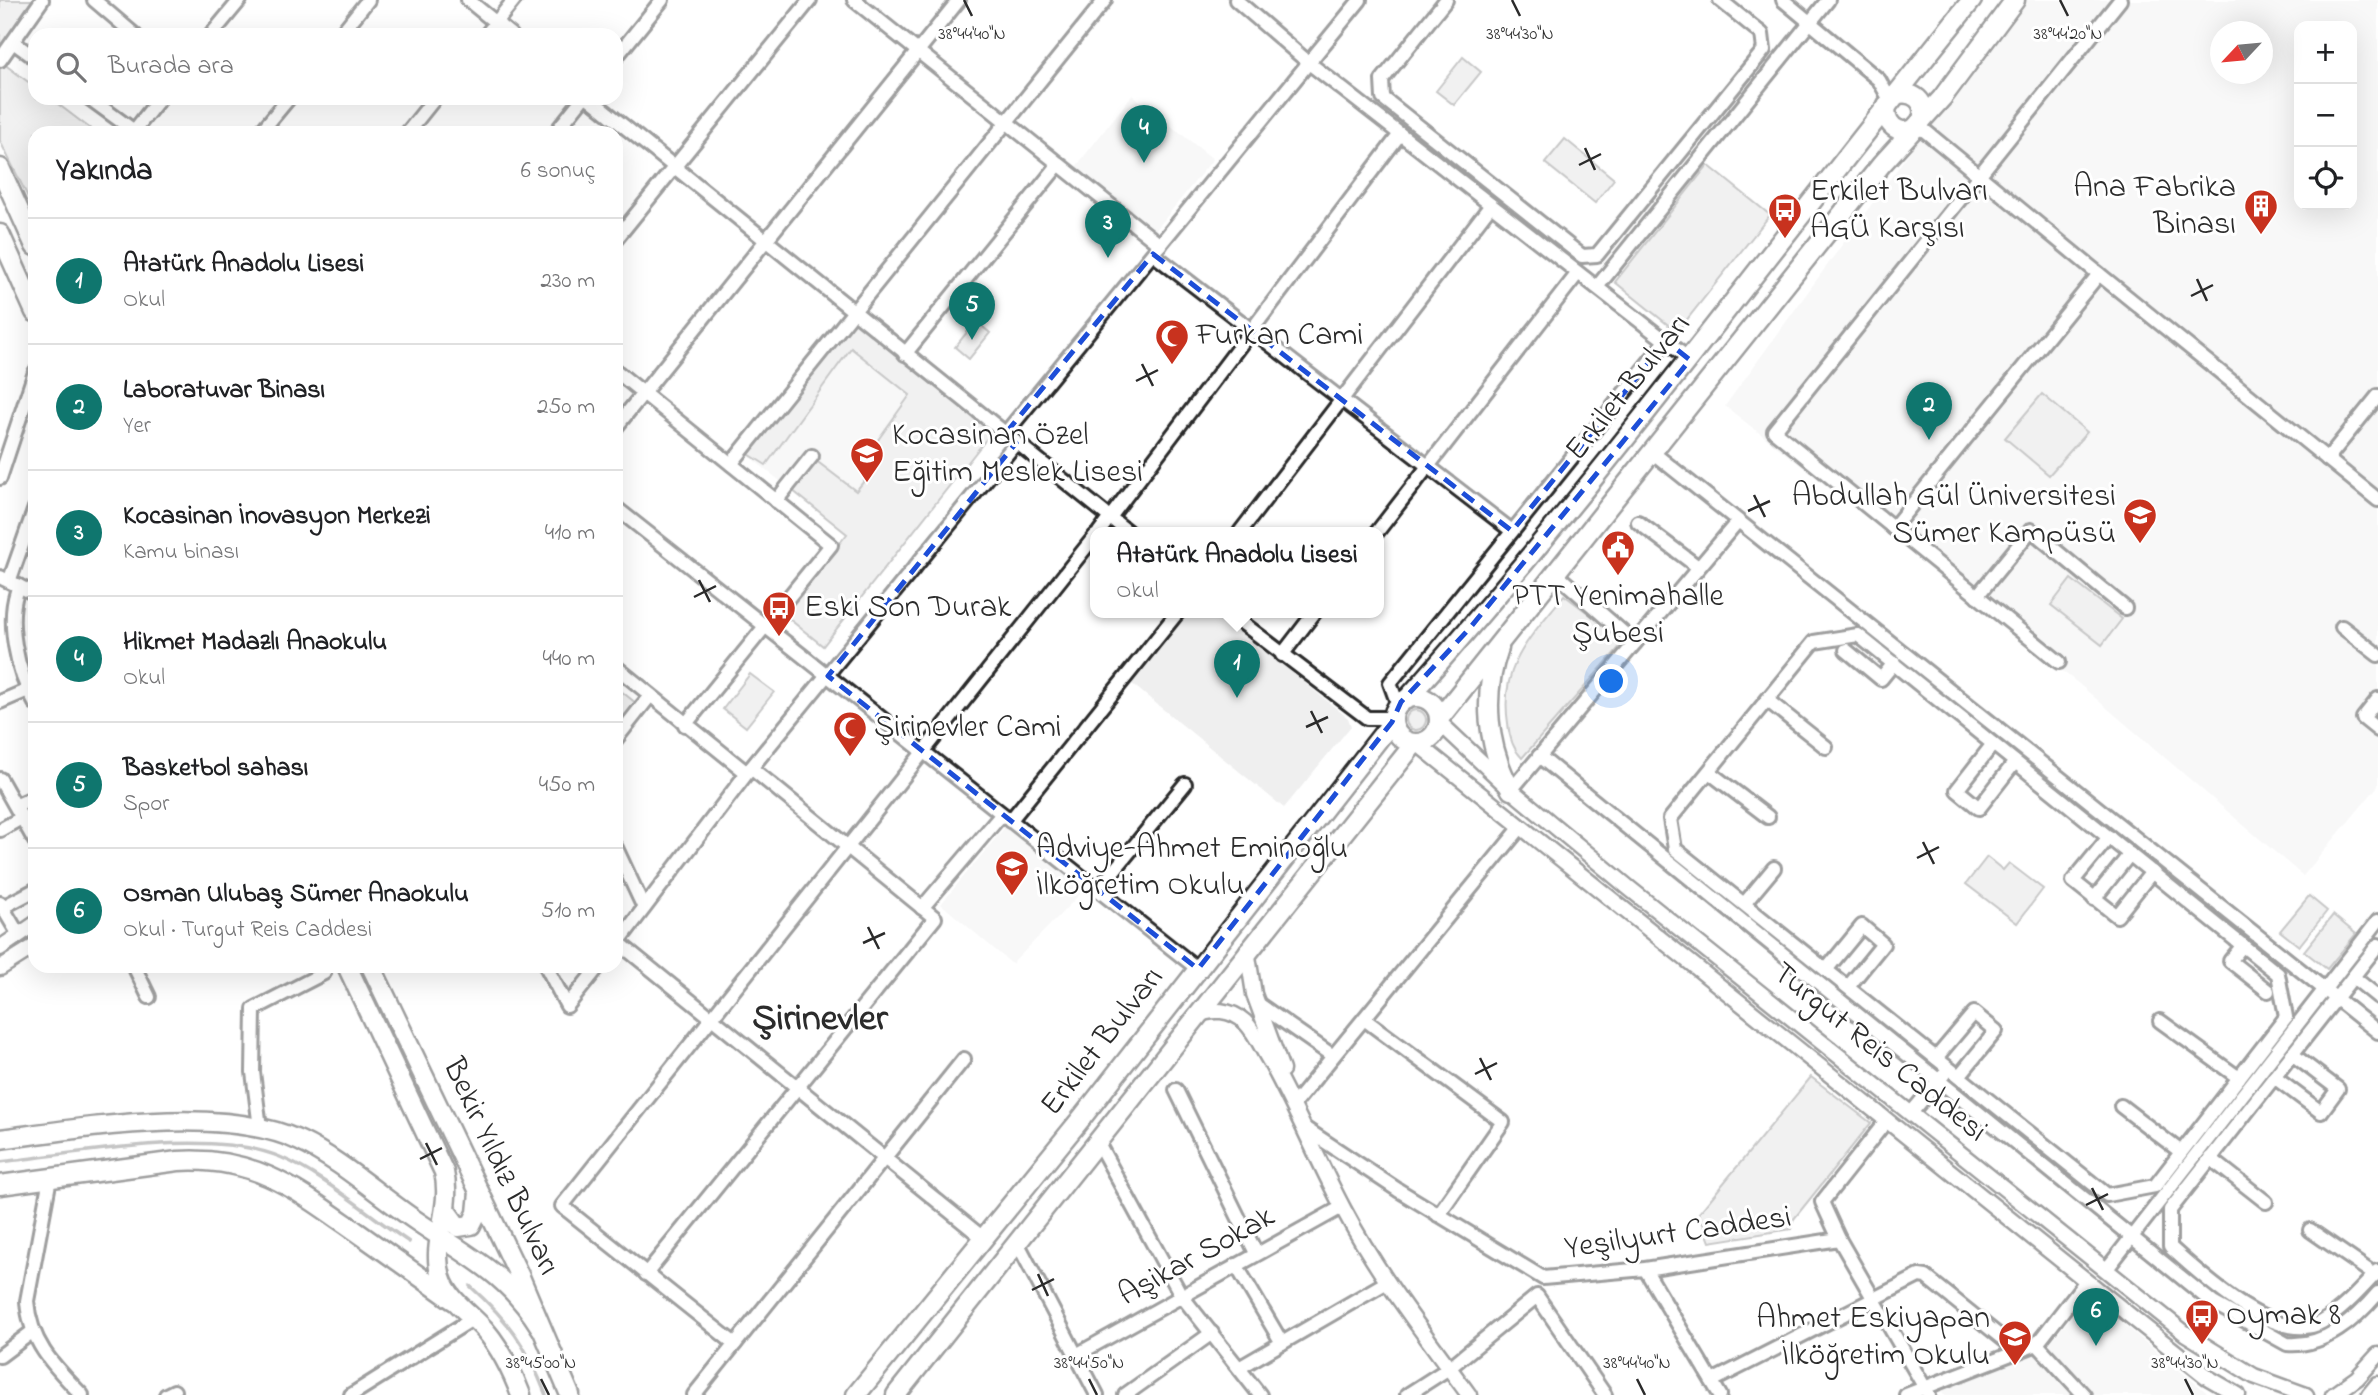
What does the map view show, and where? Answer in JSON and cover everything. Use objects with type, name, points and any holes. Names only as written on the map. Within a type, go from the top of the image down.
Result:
[{"type":"main road","name":"Erkilet Bulvarı","points":[[856,1395],[1198,970],[1397,711],[1542,542],[1690,360],[1972,0]]},
{"type":"main road","name":"Erkilet Bulvarı","points":[[1439,720],[1881,166],[1919,125],[2015,0]]},
{"type":"main road","points":[[1908,93],[1919,99],[1924,111],[1919,125],[1904,131],[1892,126],[1886,115],[1891,100],[1908,93]]},
{"type":"main road","points":[[0,168],[28,230]]},
{"type":"main road","points":[[0,234],[28,296]]},
{"type":"main road","points":[[1502,638],[1492,670],[1489,720],[1498,762],[1511,790]]},
{"type":"main road","points":[[1418,697],[1428,700],[1436,708],[1439,720],[1431,738],[1416,744],[1400,738],[1397,711],[1418,697]]},
{"type":"main road","name":"Erkilet Bulvarı","points":[[896,1395],[1247,950],[1416,744]]},
{"type":"main road","name":"Bekir Yıldız Bulvarı","points":[[350,973],[444,1171],[447,1212],[440,1236],[438,1267],[443,1284],[453,1300],[474,1318],[503,1354],[522,1395]]},
{"type":"main road","name":"Bekir Yıldız Bulvarı","points":[[374,973],[480,1192],[570,1395]]},
{"type":"main road","points":[[0,1139],[170,1122],[260,1128],[309,1145],[499,1275],[523,1300],[541,1328]]},
{"type":"main road","points":[[0,1185],[192,1160],[221,1162],[260,1171],[289,1184],[453,1300]]},
{"type":"main road","points":[[447,1212],[458,1227],[471,1225],[477,1213],[480,1192]]},
{"type":"street","points":[[0,60],[42,0]]},
{"type":"street","points":[[217,28],[240,0]]},
{"type":"street","points":[[346,28],[368,0]]},
{"type":"street","points":[[468,0],[502,28]]},
{"type":"street","points":[[492,28],[514,0]]},
{"type":"street","points":[[623,49],[663,0]]},
{"type":"street","points":[[623,230],[810,0]]},
{"type":"street","points":[[855,0],[1059,164],[1252,330],[1513,531]]},
{"type":"street","points":[[623,418],[959,0]]},
{"type":"street","points":[[731,464],[1105,0]]},
{"type":"street","points":[[1236,0],[1309,63],[1690,360]]},
{"type":"street","points":[[1005,434],[1360,0]]},
{"type":"street","points":[[1446,0],[1381,80],[1381,95],[1492,186],[1583,256],[1591,257],[1597,255],[1764,50],[1762,34],[1720,0]]},
{"type":"street","points":[[1783,0],[1879,80],[1891,100]]},
{"type":"street","points":[[1597,287],[1828,0]]},
{"type":"street","points":[[2059,662],[1774,431],[2120,0]]},
{"type":"street","points":[[102,3],[128,28]]},
{"type":"street","points":[[13,42],[28,53]]},
{"type":"street","points":[[98,105],[127,126]]},
{"type":"street","points":[[139,126],[155,105]]},
{"type":"street","points":[[266,126],[283,105]]},
{"type":"street","points":[[413,126],[429,105]]},
{"type":"street","points":[[561,126],[577,105]]},
{"type":"street","points":[[598,105],[1122,527]]},
{"type":"street","points":[[1919,125],[1977,177],[2378,500]]},
{"type":"street","points":[[1103,527],[1401,134]]},
{"type":"street","points":[[905,354],[1059,164]]},
{"type":"street","points":[[1244,527],[1491,205]]},
{"type":"street","points":[[1381,527],[1578,272]]},
{"type":"street","points":[[1893,528],[2099,275]]},
{"type":"street","points":[[1236,618],[1367,718],[1397,711],[1390,683],[1666,341]]},
{"type":"street","points":[[623,377],[831,545],[685,725]]},
{"type":"street","points":[[0,478],[28,393]]},
{"type":"street","points":[[2327,459],[2378,396]]},
{"type":"street","points":[[623,935],[749,771],[1016,443]]},
{"type":"street","points":[[1652,452],[2378,1032]]},
{"type":"street","points":[[776,501],[812,456]]},
{"type":"street","points":[[623,514],[1198,970]]},
{"type":"street","points":[[1511,790],[1738,520]]},
{"type":"street","points":[[1638,522],[1698,567]]},
{"type":"street","points":[[0,702],[28,690],[12,612],[10,581],[28,528]]},
{"type":"street","points":[[1978,596],[2031,530],[2125,608]]},
{"type":"street","points":[[735,1344],[562,1206],[1090,542]]},
{"type":"street","points":[[1555,573],[1635,643]]},
{"type":"street","points":[[10,581],[28,590]]},
{"type":"street","points":[[922,908],[1006,818],[1173,618]]},
{"type":"street","points":[[1282,655],[1310,618]]},
{"type":"street","points":[[2342,627],[2378,655]]},
{"type":"street","points":[[1858,635],[1894,663],[2278,974],[2286,1017],[2155,1186],[2107,1195],[1675,849],[1671,819],[1814,642],[1858,635]]},
{"type":"street","points":[[1846,650],[1881,679],[1894,663]]},
{"type":"street","points":[[623,673],[649,697],[749,771],[935,918],[646,1273]]},
{"type":"street","points":[[623,730],[649,697]]},
{"type":"street","points":[[2378,699],[2363,718],[2378,730]]},
{"type":"street","points":[[1768,700],[1826,747]]},
{"type":"street","name":"Turgut Reis Caddesi","points":[[1439,720],[1511,790],[2106,1270],[2219,1356],[2273,1384],[2306,1395]]},
{"type":"street","name":"Turgut Reis Caddesi","points":[[1416,744],[2207,1377],[2238,1395]]},
{"type":"street","points":[[1993,744],[1957,790],[1979,808],[2015,762]]},
{"type":"street","points":[[1539,756],[2214,1303],[2287,1344],[2312,1342],[2332,1334],[2378,1293]]},
{"type":"street","points":[[1709,772],[1768,817]]},
{"type":"street","points":[[0,779],[28,827]]},
{"type":"street","points":[[1098,890],[1185,784]]},
{"type":"street","points":[[0,830],[28,804]]},
{"type":"street","points":[[1294,1104],[1521,827]]},
{"type":"street","points":[[2109,837],[2073,881],[2116,916],[2152,872]]},
{"type":"street","points":[[2094,898],[2130,854]]},
{"type":"street","points":[[623,863],[644,908]]},
{"type":"street","points":[[1744,904],[1774,868]]},
{"type":"street","points":[[19,935],[1,905],[28,894]]},
{"type":"street","points":[[2106,1270],[2378,921]]},
{"type":"street","points":[[1826,970],[1862,926],[1883,944],[1848,988]]},
{"type":"street","points":[[0,948],[28,929]]},
{"type":"street","points":[[2243,945],[2230,961],[2268,991]]},
{"type":"street","points":[[2310,1230],[2376,1273],[2324,1322],[2301,1327],[2273,1322],[2211,1284],[2170,1247],[2170,1210],[2378,945]]},
{"type":"street","points":[[623,948],[983,1238]]},
{"type":"street","points":[[0,968],[28,950]]},
{"type":"street","points":[[1247,950],[1251,981],[1294,1104],[1342,1207],[1387,1282],[1469,1395]]},
{"type":"street","points":[[137,973],[149,997]]},
{"type":"street","points":[[260,1128],[253,1072],[254,1009],[324,973]]},
{"type":"street","points":[[550,973],[567,1006],[593,973]]},
{"type":"street","points":[[2353,977],[2378,997]]},
{"type":"street","points":[[1258,1003],[1333,1056]]},
{"type":"street","points":[[1195,1017],[1217,1010],[1242,1020],[1251,1028],[1294,1104]]},
{"type":"street","points":[[1910,1113],[1940,1079],[1954,1073],[1996,1031],[1974,1013],[1936,1058]]},
{"type":"street","points":[[1364,1019],[1503,1122],[1438,1215]]},
{"type":"street","points":[[2160,1021],[2239,1078]]},
{"type":"street","points":[[2274,1077],[2321,1112],[2338,1089],[2292,1054]]},
{"type":"street","points":[[694,1395],[964,1059]]},
{"type":"street","points":[[1176,1090],[1256,1253]]},
{"type":"street","points":[[2121,1106],[2181,1152]]},
{"type":"street","points":[[1839,1239],[1822,1202],[1886,1120]]},
{"type":"street","name":"Yeşilyurt Caddesi","points":[[1303,1127],[1438,1215],[1543,1278],[1645,1269],[1839,1239],[1926,1390]]},
{"type":"street","points":[[1097,1142],[1181,1295],[1260,1395]]},
{"type":"street","points":[[2210,1158],[2266,1202]]},
{"type":"street","points":[[50,1178],[27,1301],[32,1332],[47,1359],[82,1395]]},
{"type":"street","name":"Aşikar Sokak","points":[[1078,1354],[1342,1207]]},
{"type":"street","points":[[1017,1242],[1078,1354],[1097,1395]]},
{"type":"street","points":[[1236,1265],[1282,1343]]},
{"type":"street","points":[[1645,1269],[1720,1395]]},
{"type":"street","points":[[1712,1381],[1914,1277],[1926,1277],[2018,1351]]},
{"type":"street","points":[[1407,1395],[1449,1368],[1537,1296],[1543,1278]]},
{"type":"street","points":[[1906,1395],[1926,1390],[2037,1344],[2086,1281]]},
{"type":"street","points":[[1239,1368],[1387,1282]]},
{"type":"street","points":[[1537,1296],[1605,1395]]},
{"type":"street","points":[[351,1395],[474,1318]]},
{"type":"street","points":[[0,1356],[32,1332]]},
{"type":"street","points":[[1125,1395],[1212,1333]]},
{"type":"street","points":[[2037,1344],[2084,1395]]},
{"type":"street","points":[[2333,1395],[2357,1378],[2378,1355]]},
{"type":"street","points":[[2369,1395],[2378,1384]]},
{"type":"highlighted area","points":[[1153,254],[1512,531],[1666,341],[1690,360],[1469,629],[1401,702],[1392,722],[1198,969],[828,676],[1016,443],[1005,434]]},
{"type":"shaded area","points":[[0,0],[32,0],[0,46]]},
{"type":"shaded area","name":"Abdullah Gül Üniversitesi Sümer Kampüsü","points":[[2020,0],[2378,0],[2378,786],[2303,876],[2079,684],[1725,406]]},
{"type":"shaded area","points":[[1463,57],[1481,72],[1454,105],[1436,91]]},
{"type":"shaded area","points":[[0,61],[28,82],[28,105],[59,105],[87,126],[28,126],[28,197],[0,141]]},
{"type":"shaded area","points":[[1132,95],[1213,159],[1155,231],[1075,168]]},
{"type":"shaded area","points":[[1565,139],[1614,179],[1595,203],[1545,163]]},
{"type":"shaded area","points":[[1708,165],[1770,215],[1677,332],[1615,282]]},
{"type":"shaded area","name":"Kocasinan Özel Eğitim Meslek Lisesi","points":[[854,316],[995,428],[823,646],[783,614],[847,534],[746,454]]},
{"type":"shaded area","name":"Kocasinan Özel Eğitim Meslek Lisesi","points":[[854,316],[995,428],[823,646],[783,614],[847,534],[792,490],[815,460],[856,491],[881,460],[870,451],[910,395],[851,348],[766,465],[747,453]]},
{"type":"shaded area","points":[[976,321],[990,333],[969,359],[955,347]]},
{"type":"shaded area","points":[[2042,394],[2087,432],[2049,475],[2005,438]]},
{"type":"shaded area","points":[[2071,579],[2122,619],[2102,645],[2051,605]]},
{"type":"shaded area","points":[[1564,595],[1625,641],[1522,758],[1509,732],[1506,703],[1508,684],[1520,653]]},
{"type":"shaded area","points":[[1175,618],[1225,618],[1348,718],[1351,726],[1284,808],[1126,679]]},
{"type":"shaded area","points":[[750,674],[774,692],[746,727],[723,709]]},
{"type":"shaded area","points":[[623,693],[637,704],[623,722]]},
{"type":"shaded area","points":[[1416,710],[1423,713],[1426,720],[1423,727],[1416,730],[1409,727],[1406,720],[1409,713]]},
{"type":"shaded area","name":"Adviye-Ahmet Eminoğlu İlköğretim Okulu","points":[[1005,827],[1084,890],[1012,964],[941,904]]},
{"type":"shaded area","points":[[1987,857],[2003,870],[2009,863],[2043,889],[2017,923],[1966,884]]},
{"type":"shaded area","points":[[2309,896],[2327,911],[2299,946],[2280,931]]},
{"type":"shaded area","points":[[2333,915],[2356,934],[2327,969],[2304,951]]},
{"type":"shaded area","points":[[1811,1077],[1871,1123],[1793,1220],[1791,1229],[1710,1242],[1699,1213]]},
{"type":"shaded area","points":[[2089,1295],[2210,1395],[2089,1395],[2046,1348]]},
{"type":"shaded area","name":"Ahmet Eskiyapan İlköğretim Okulu","points":[[2033,1353],[2071,1395],[1944,1395],[1937,1381]]},
{"type":"waterway","points":[[0,1162],[142,1145],[181,1143],[251,1148],[296,1164],[409,1242]]},
{"type":"waterway","points":[[470,1286],[516,1335],[532,1362],[546,1395]]},
{"type":"place","name":"Hikmet Madazlı Anaokulu","points":[[1144,163]]},
{"type":"place","name":"Ana Fabrika Binası","points":[[2261,236]]},
{"type":"place","name":"Erkilet Bulvarı AGÜ Karşısı","points":[[1785,240]]},
{"type":"place","name":"Kocasinan İnovasyon Merkezi","points":[[1108,258]]},
{"type":"place","name":"Basketbol sahası","points":[[972,340]]},
{"type":"place","name":"Furkan Cami","points":[[1172,366]]},
{"type":"place","name":"Laboratuvar Binası","points":[[1929,440]]},
{"type":"place","name":"Kocasinan Özel Eğitim Meslek Lisesi","points":[[867,484]]},
{"type":"place","name":"Abdullah Gül Üniversitesi Sümer Kampüsü","points":[[2140,545]]},
{"type":"place","name":"PTT Yenimahalle Şubesi","points":[[1618,577]]},
{"type":"place","name":"Eski Son Durak","points":[[779,638]]},
{"type":"place","name":"Atatürk Anadolu Lisesi","points":[[1237,698]]},
{"type":"place","name":"Şirinevler Cami","points":[[850,758]]},
{"type":"place","name":"Adviye-Ahmet Eminoğlu İlköğretim Okulu","points":[[1012,897]]},
{"type":"place","name":"Osman Ulubaş Sümer Anaokulu","points":[[2096,1346]]},
{"type":"place","name":"Oymak 8","points":[[2202,1346]]},
{"type":"place","name":"Ahmet Eskiyapan İlköğretim Okulu","points":[[2015,1367]]},
{"type":"district","name":"Şirinevler","points":[[820,1020]]}]
